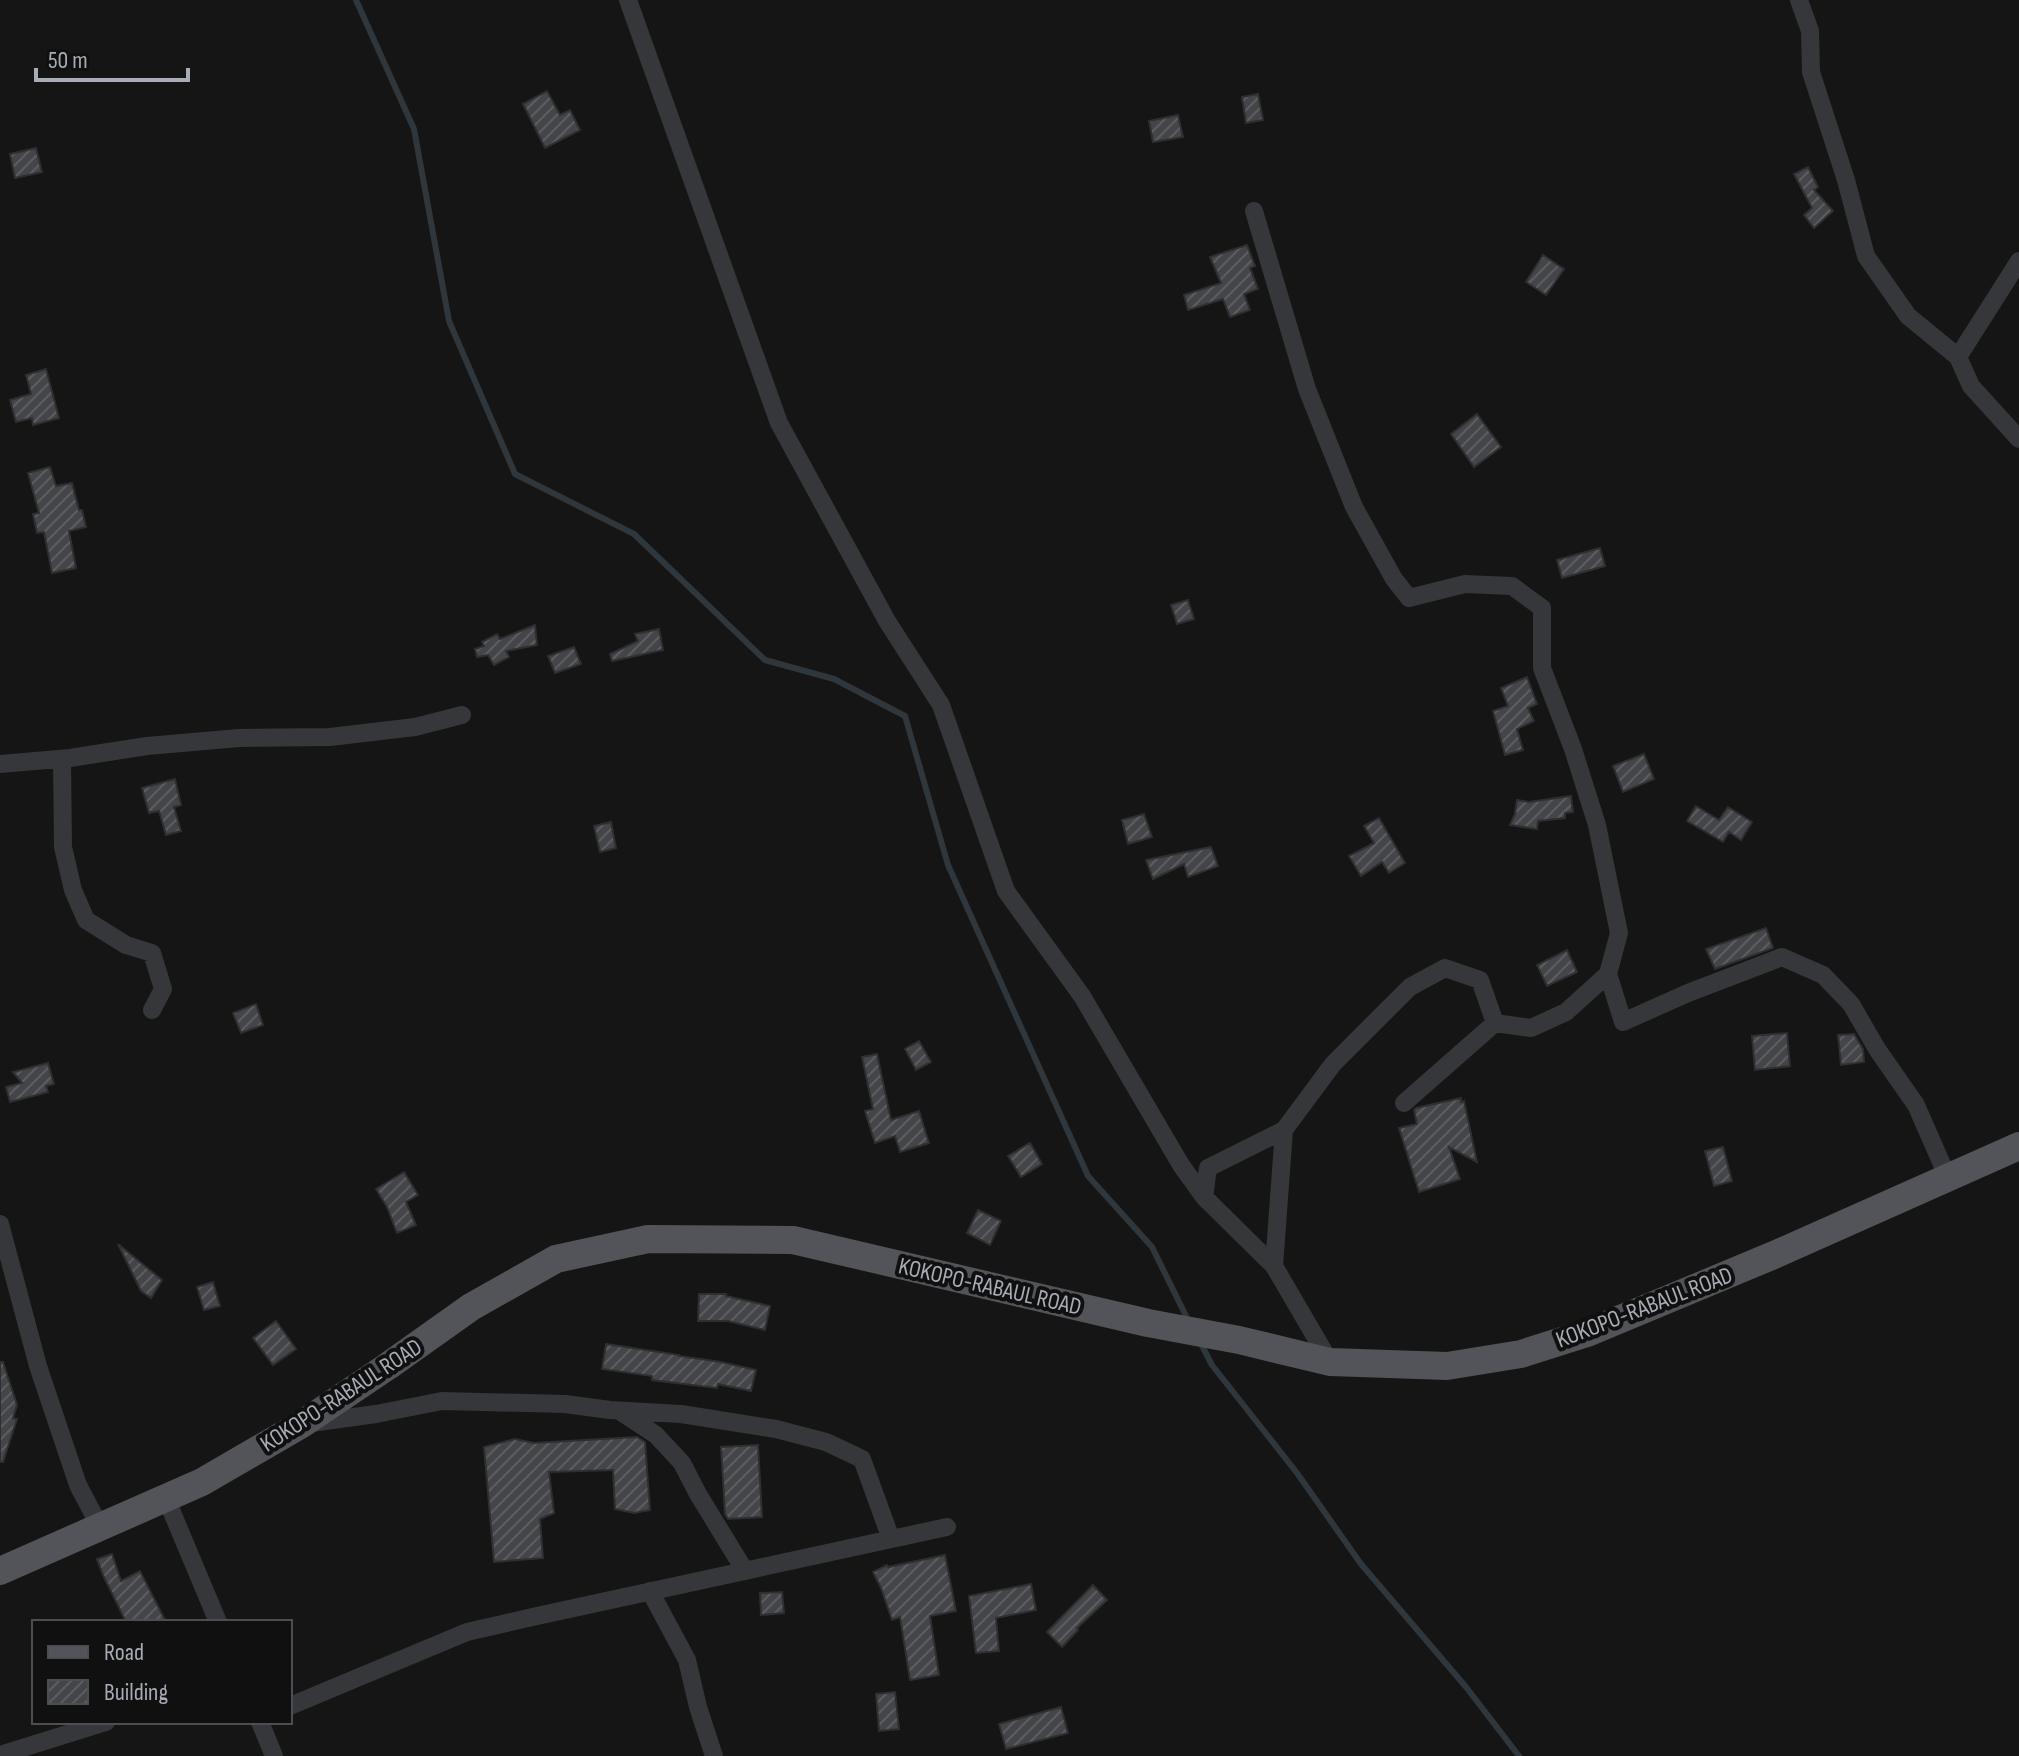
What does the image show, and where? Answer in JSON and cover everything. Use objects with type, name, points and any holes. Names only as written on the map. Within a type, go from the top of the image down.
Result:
[{"type":"main road","name":"KOKOPO-RABAUL ROAD","points":[[0,1571],[202,1482],[302,1424],[471,1307],[556,1259],[648,1239],[793,1240],[1330,1362],[1447,1366],[1521,1354],[1587,1333],[1774,1255],[2019,1146]]},
{"type":"street","points":[[628,0],[779,423],[887,621],[941,705],[1006,891],[1082,996],[1181,1165],[1204,1197],[1274,1266],[1330,1362]]},
{"type":"street","points":[[1799,0],[1810,31],[1811,72],[1846,180],[1866,256],[1908,316],[1958,357],[1971,386],[2019,439]]},
{"type":"street","points":[[1254,211],[1307,389],[1354,507],[1394,579],[1409,598],[1465,584],[1512,586],[1542,608],[1542,668],[1573,749],[1597,825],[1619,933],[1608,974],[1623,1022],[1782,957],[1823,975],[1851,1004],[1877,1049],[1916,1105],[1948,1178]]},
{"type":"street","points":[[1958,357],[2019,261]]},
{"type":"street","points":[[0,764],[239,738],[330,737],[415,727],[462,715]]},
{"type":"street","points":[[62,759],[63,847],[73,890],[86,920],[126,945],[152,953],[163,989],[152,1010]]},
{"type":"street","points":[[1204,1197],[1208,1168],[1284,1130],[1333,1064],[1410,987],[1445,968],[1480,980],[1495,1023]]},
{"type":"street","points":[[1404,1103],[1495,1023],[1531,1028],[1566,1012],[1608,974]]},
{"type":"street","points":[[1274,1266],[1284,1130]]},
{"type":"street","points":[[0,1224],[48,1396],[78,1485],[100,1527]]},
{"type":"street","points":[[302,1424],[442,1401],[565,1404],[681,1414],[776,1429],[826,1442],[862,1459],[891,1539]]},
{"type":"street","points":[[619,1411],[656,1435],[682,1463],[745,1571]]},
{"type":"street","points":[[166,1498],[217,1620]]},
{"type":"street","points":[[292,1705],[467,1632],[947,1527]]},
{"type":"street","points":[[650,1591],[687,1660],[714,1756]]},
{"type":"street","points":[[0,1755],[100,1724]]},
{"type":"street","points":[[261,1724],[274,1756]]},
{"type":"building","points":[[547,91],[560,115],[570,110],[580,130],[545,148],[523,104]]},
{"type":"building","points":[[1258,94],[1263,120],[1246,123],[1242,97]]},
{"type":"building","points":[[1178,115],[1183,137],[1153,142],[1149,121]]},
{"type":"building","points":[[36,148],[42,172],[15,178],[10,154]]},
{"type":"building","points":[[1808,167],[1818,187],[1814,190],[1833,211],[1814,228],[1804,215],[1812,208],[1794,174]]},
{"type":"building","points":[[1247,245],[1255,266],[1250,268],[1258,289],[1244,294],[1250,310],[1230,317],[1223,299],[1188,310],[1184,295],[1221,283],[1210,257]]},
{"type":"building","points":[[1543,255],[1564,269],[1546,295],[1526,282]]},
{"type":"building","points":[[46,369],[59,418],[33,425],[32,418],[16,422],[10,400],[31,394],[26,375]]},
{"type":"building","points":[[1477,414],[1501,447],[1474,467],[1451,434]]},
{"type":"building","points":[[50,467],[56,486],[72,483],[86,527],[69,531],[76,568],[52,573],[44,532],[37,533],[33,514],[39,513],[28,473]]},
{"type":"building","points":[[1600,548],[1605,566],[1562,578],[1557,560]]},
{"type":"building","points":[[1188,600],[1194,619],[1177,624],[1171,605]]},
{"type":"building","points":[[535,625],[537,645],[506,651],[509,657],[494,665],[488,655],[477,657],[475,649],[484,646],[482,642],[497,634],[500,639]]},
{"type":"building","points":[[659,629],[663,650],[612,661],[610,654],[638,641],[635,634]]},
{"type":"building","points":[[574,647],[581,664],[555,673],[548,656]]},
{"type":"building","points":[[1527,677],[1537,704],[1528,708],[1534,721],[1517,729],[1523,750],[1505,755],[1493,711],[1508,706],[1501,688]]},
{"type":"building","points":[[1644,754],[1654,779],[1623,792],[1613,766]]},
{"type":"building","points":[[175,779],[181,805],[174,807],[181,831],[166,835],[159,811],[149,813],[142,788]]},
{"type":"building","points":[[1571,796],[1573,812],[1565,813],[1565,818],[1538,821],[1537,829],[1510,825],[1517,800],[1529,802]]},
{"type":"building","points":[[1696,806],[1719,820],[1728,807],[1752,822],[1741,840],[1729,832],[1723,842],[1687,821]]},
{"type":"building","points":[[1144,814],[1152,837],[1128,844],[1122,820]]},
{"type":"building","points":[[1379,818],[1405,863],[1389,873],[1382,862],[1361,876],[1349,856],[1374,843],[1364,826]]},
{"type":"building","points":[[611,822],[616,848],[600,852],[594,826]]},
{"type":"building","points":[[1211,847],[1218,866],[1188,877],[1184,864],[1153,879],[1146,860]]},
{"type":"building","points":[[1766,928],[1773,948],[1715,969],[1706,949]]},
{"type":"building","points":[[1567,950],[1577,972],[1547,986],[1537,965]]},
{"type":"building","points":[[256,1004],[263,1025],[241,1033],[233,1013]]},
{"type":"building","points":[[1787,1033],[1790,1066],[1755,1070],[1752,1036]]},
{"type":"building","points":[[1854,1034],[1863,1049],[1864,1062],[1841,1065],[1838,1035]]},
{"type":"building","points":[[919,1041],[931,1062],[916,1070],[905,1049]]},
{"type":"building","points":[[877,1054],[891,1120],[919,1111],[929,1143],[900,1152],[895,1136],[875,1143],[865,1111],[873,1109],[862,1057]]},
{"type":"building","points":[[48,1063],[54,1084],[46,1086],[48,1092],[10,1102],[6,1087],[22,1083],[13,1072]]},
{"type":"building","points":[[1461,1098],[1477,1162],[1449,1147],[1460,1179],[1419,1192],[1399,1128],[1417,1124],[1416,1108]]},
{"type":"building","points":[[1030,1143],[1042,1164],[1021,1177],[1008,1156]]},
{"type":"building","points":[[1723,1147],[1732,1181],[1714,1186],[1705,1151]]},
{"type":"building","points":[[404,1172],[418,1195],[406,1202],[416,1225],[397,1233],[376,1189]]},
{"type":"building","points":[[978,1210],[1001,1221],[990,1245],[967,1233]]},
{"type":"building","points":[[118,1244],[162,1280],[151,1298],[141,1291]]},
{"type":"building","points":[[213,1282],[220,1306],[204,1310],[197,1287]]},
{"type":"building","points":[[699,1294],[726,1294],[770,1306],[765,1330],[728,1321],[698,1321]]},
{"type":"building","points":[[276,1321],[296,1349],[273,1365],[253,1338]]},
{"type":"building","points":[[606,1344],[756,1370],[751,1391],[718,1384],[717,1388],[652,1380],[652,1376],[602,1369]]},
{"type":"building","points":[[0,1362],[3,1362],[17,1405],[13,1418],[17,1419],[3,1462],[0,1462]]},
{"type":"building","points":[[637,1437],[645,1442],[650,1510],[634,1513],[615,1509],[613,1470],[549,1472],[554,1513],[540,1519],[543,1558],[494,1562],[484,1447],[515,1439],[534,1443]]},
{"type":"building","points":[[758,1445],[762,1517],[728,1519],[725,1514],[721,1447]]},
{"type":"building","points":[[112,1554],[121,1581],[140,1571],[165,1620],[125,1620],[97,1559]]},
{"type":"building","points":[[945,1555],[956,1611],[930,1616],[939,1675],[910,1680],[900,1617],[892,1620],[873,1572],[887,1565]]},
{"type":"building","points":[[1031,1584],[1036,1610],[996,1618],[999,1651],[976,1653],[969,1596]]},
{"type":"building","points":[[1093,1585],[1107,1600],[1062,1647],[1047,1632]]},
{"type":"building","points":[[782,1592],[784,1613],[761,1615],[760,1593]]},
{"type":"building","points":[[895,1692],[899,1729],[879,1731],[876,1694]]},
{"type":"building","points":[[1061,1707],[1068,1733],[1006,1749],[999,1724]]},
{"type":"waterway","points":[[356,0],[414,129],[449,321],[515,474],[634,534],[765,660],[834,679],[905,716],[948,865],[1088,1176],[1152,1247],[1189,1322]]},
{"type":"waterway","points":[[1200,1342],[1212,1365],[1297,1473],[1361,1564],[1466,1687],[1519,1756]]}]
